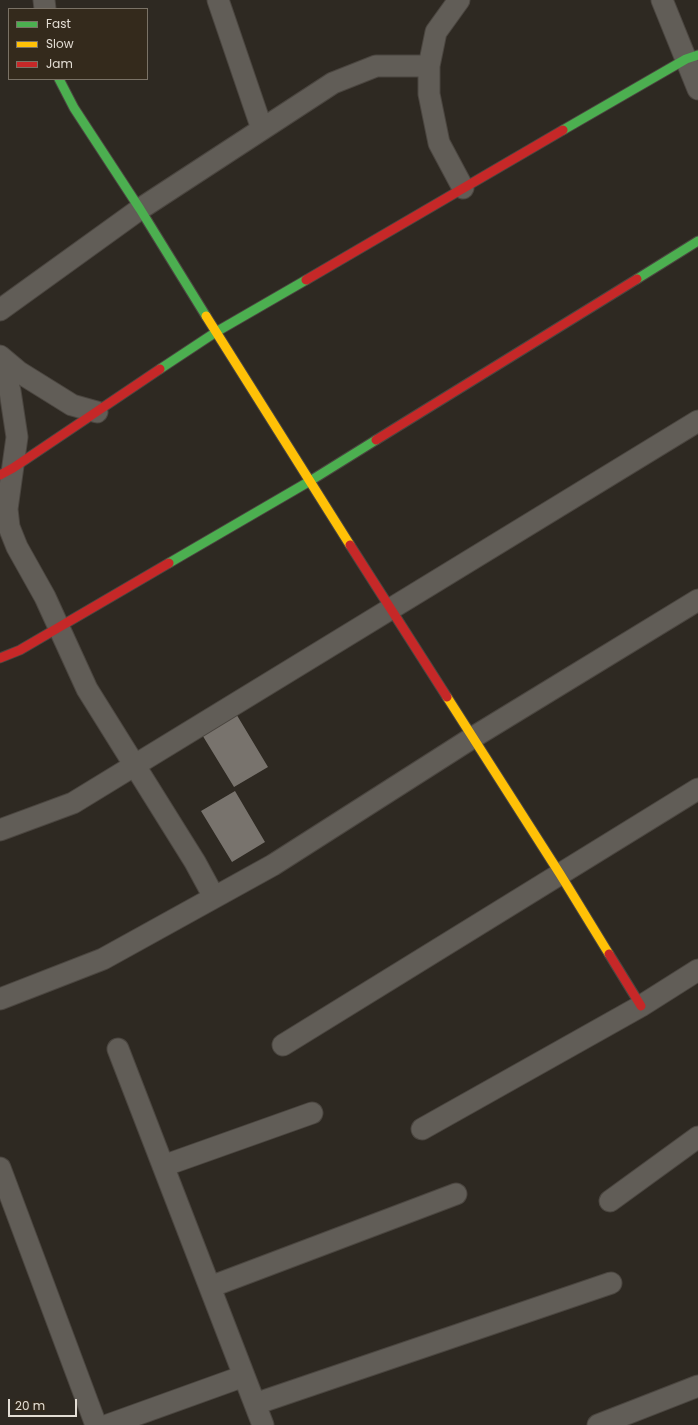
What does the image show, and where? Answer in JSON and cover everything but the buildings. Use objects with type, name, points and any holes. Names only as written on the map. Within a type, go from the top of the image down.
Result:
[{"type":"street","points":[[218,0],[262,129]]},
{"type":"street","points":[[459,0],[436,32],[428,66],[429,94],[439,143],[463,188]]},
{"type":"street","points":[[662,0],[692,57],[698,89]]},
{"type":"street","points":[[6,471],[216,332],[692,57]]},
{"type":"street","points":[[0,310],[140,209],[333,83],[376,66],[428,66]]},
{"type":"street","points":[[59,80],[74,108],[140,209],[472,738],[560,874],[641,1006]]},
{"type":"street","points":[[0,658],[20,650],[310,480],[698,241]]},
{"type":"street","points":[[0,356],[19,372],[72,405],[97,412]]},
{"type":"street","points":[[0,360],[10,391],[17,438],[6,471],[9,527],[17,547],[60,627],[86,689],[195,862],[214,897]]},
{"type":"street","points":[[0,830],[73,803],[698,421]]},
{"type":"street","points":[[0,999],[103,959],[273,865],[472,738],[698,600]]},
{"type":"street","points":[[283,1045],[698,789]]},
{"type":"street","points":[[422,1129],[641,1006],[698,970]]},
{"type":"street","points":[[118,1049],[263,1425]]},
{"type":"street","points":[[163,1166],[312,1113]]},
{"type":"street","points":[[610,1201],[698,1137]]},
{"type":"street","points":[[0,1168],[96,1425]]},
{"type":"street","points":[[210,1287],[456,1194]]},
{"type":"street","points":[[255,1404],[611,1283]]},
{"type":"street","points":[[108,1425],[244,1376]]},
{"type":"street","points":[[598,1425],[698,1386]]},
{"type":"traffic: fast","points":[[563,130],[686,59],[698,55]]},
{"type":"traffic: fast","points":[[60,80],[74,108],[140,209],[206,316]]},
{"type":"traffic: fast","points":[[637,279],[698,241]]},
{"type":"traffic: fast","points":[[160,369],[216,332],[306,280]]},
{"type":"traffic: fast","points":[[169,563],[310,481],[376,440]]},
{"type":"traffic: slow","points":[[206,316],[350,545]]},
{"type":"traffic: slow","points":[[447,697],[560,874],[609,954]]},
{"type":"traffic: jam","points":[[306,280],[563,130]]},
{"type":"traffic: jam","points":[[376,440],[637,279]]},
{"type":"traffic: jam","points":[[0,475],[13,468],[160,369]]},
{"type":"traffic: jam","points":[[350,545],[447,697]]},
{"type":"traffic: jam","points":[[0,658],[20,650],[169,563]]},
{"type":"traffic: jam","points":[[609,954],[641,1006]]}]
